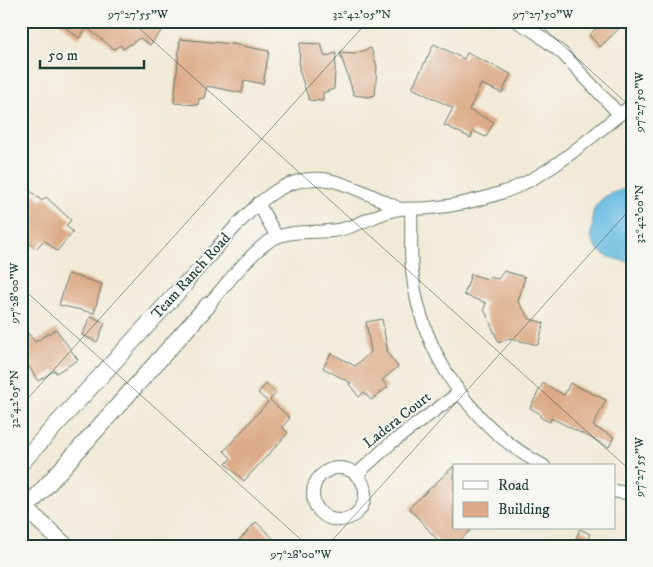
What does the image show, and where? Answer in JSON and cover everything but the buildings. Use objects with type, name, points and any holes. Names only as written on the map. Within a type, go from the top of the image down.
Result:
[{"type":"street","points":[[516,21],[535,32],[564,54],[620,114]]},
{"type":"street","name":"Team Ranch Road","points":[[23,509],[259,250],[277,238],[303,232],[344,228],[381,214],[406,209],[465,203],[506,191],[526,182],[565,159],[632,105]]},
{"type":"street","name":"Team Ranch Road","points":[[21,464],[258,203],[272,193],[286,185],[317,179],[334,182],[406,209]]},
{"type":"street","points":[[258,203],[277,238]]},
{"type":"street","points":[[406,209],[412,270],[427,334],[434,349],[460,392],[493,429],[519,450],[541,464]]},
{"type":"street","name":"Ladera Court","points":[[356,475],[390,443],[460,392]]},
{"type":"street","points":[[340,468],[349,470],[356,475],[360,480],[364,493],[363,502],[359,510],[343,520],[332,519],[324,515],[316,506],[313,491],[316,482],[323,473],[331,469],[340,468]]},
{"type":"street","points":[[616,491],[632,494]]},
{"type":"street","points":[[23,509],[62,544]]},
{"type":"water","points":[[632,187],[632,262],[612,258],[600,251],[595,247],[591,233],[594,208],[603,198]]}]
